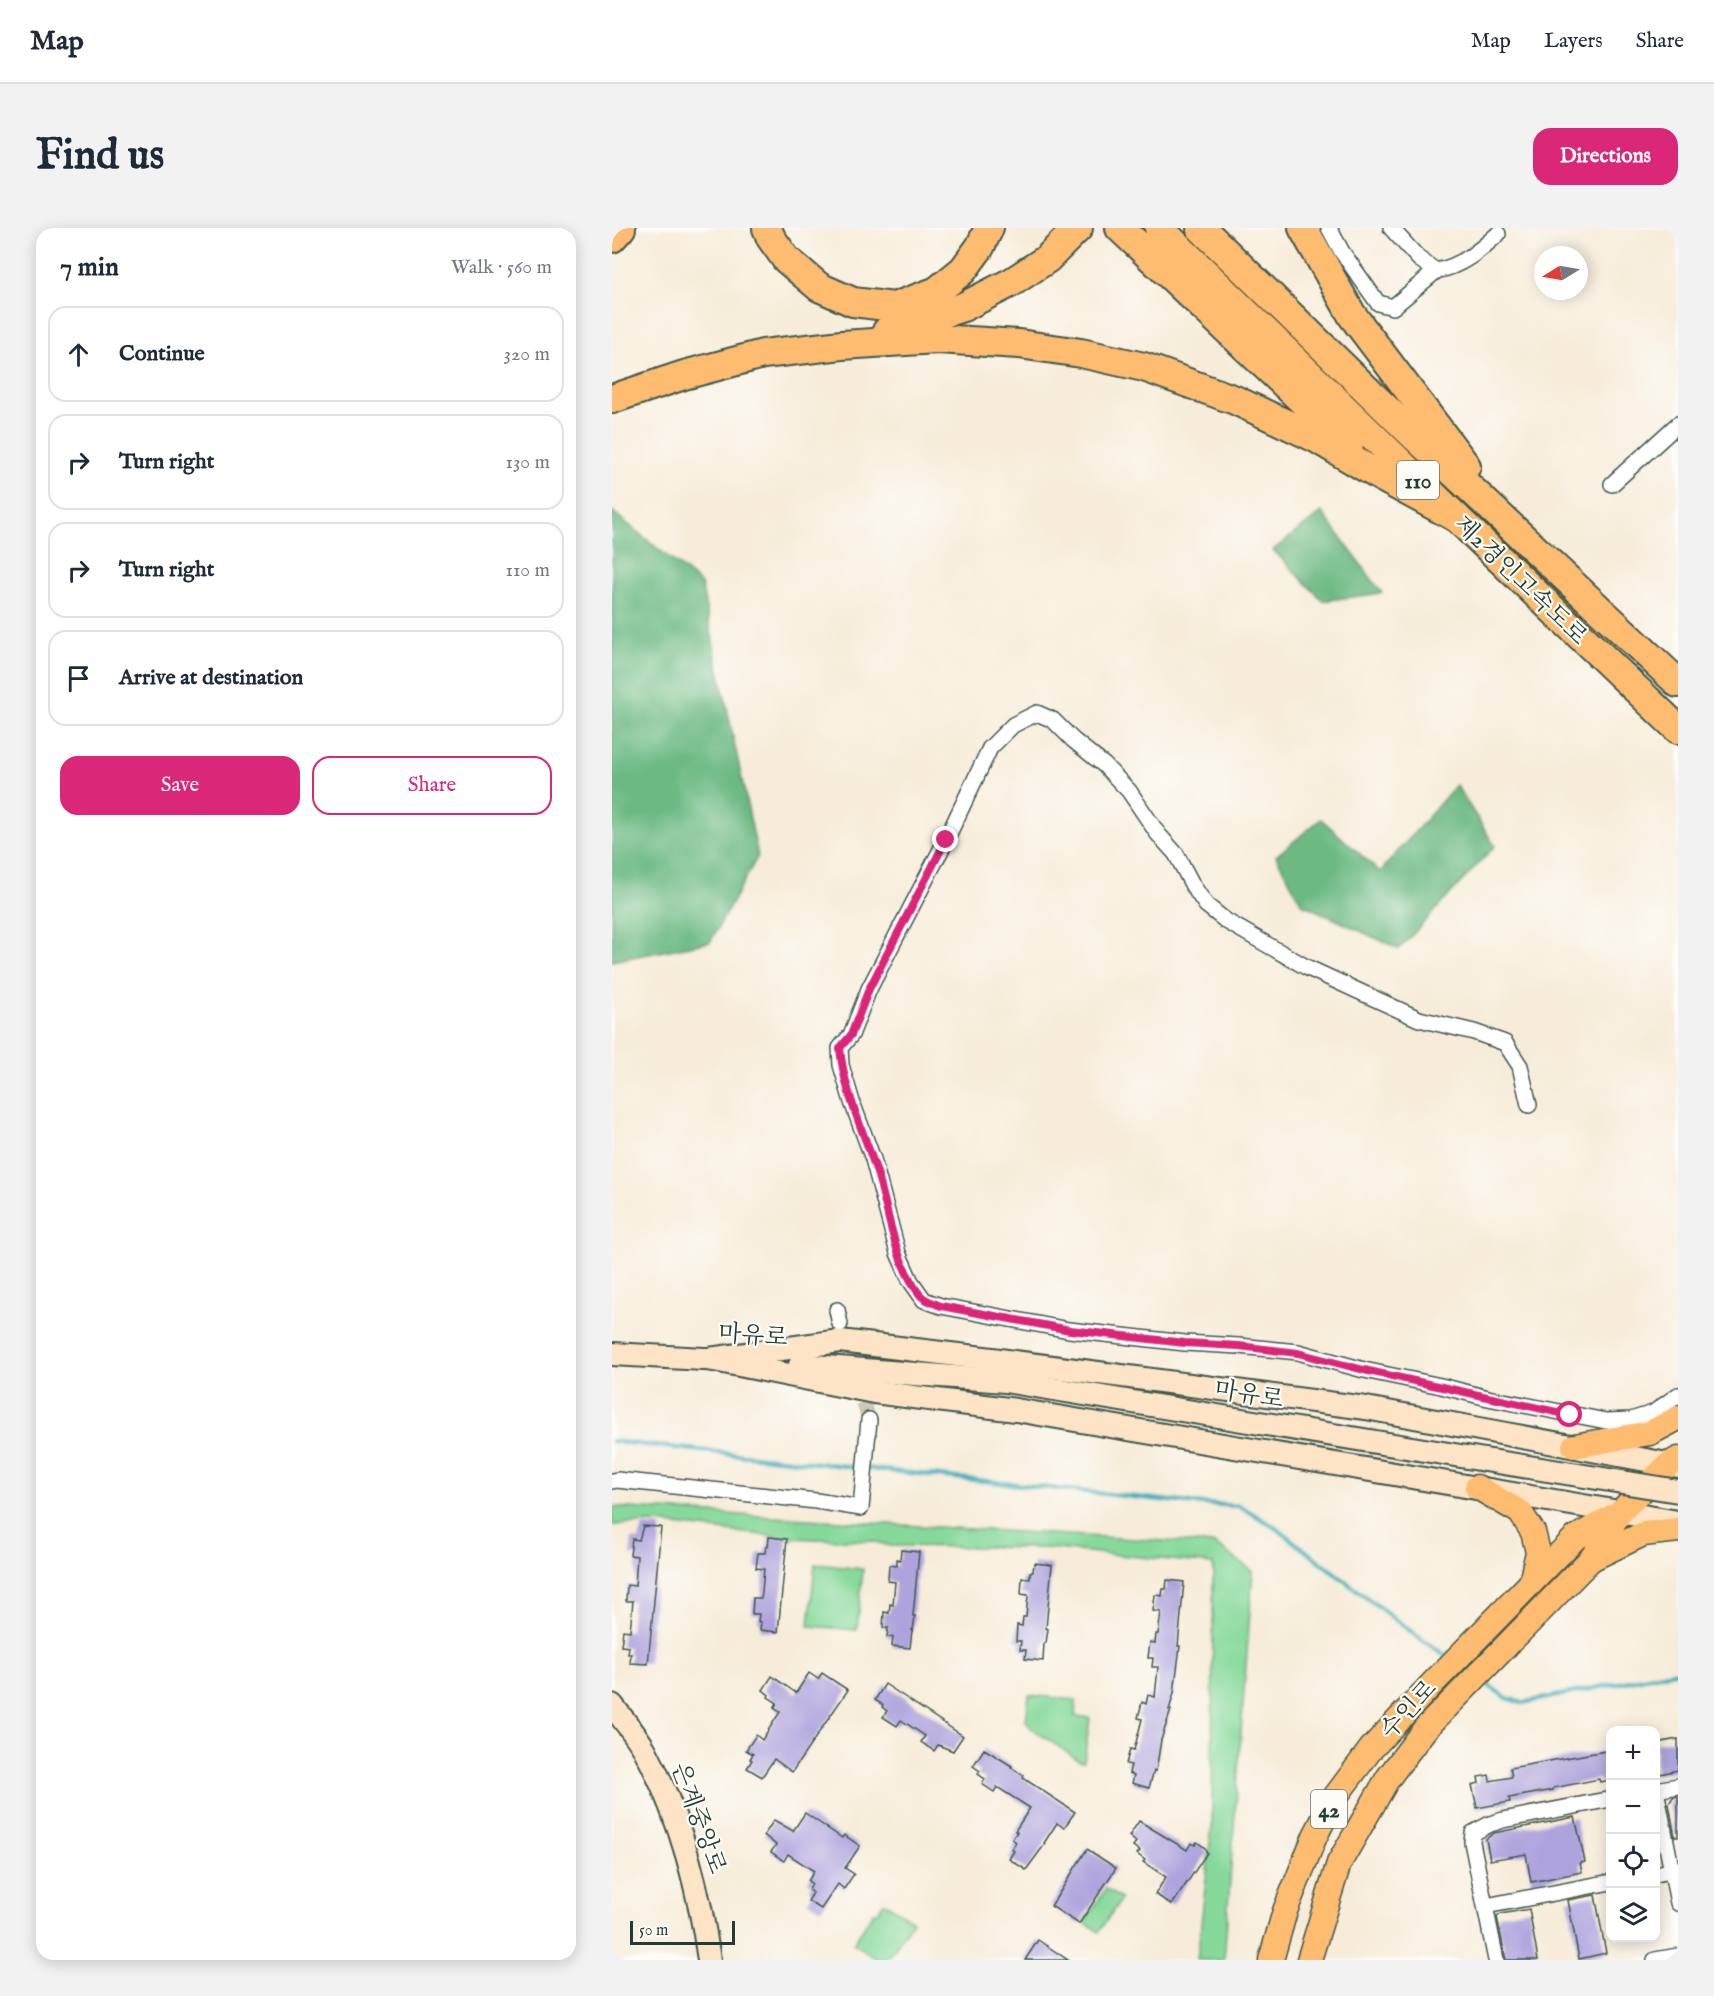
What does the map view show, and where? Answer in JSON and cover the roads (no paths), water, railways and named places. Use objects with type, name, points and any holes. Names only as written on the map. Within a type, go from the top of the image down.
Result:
[{"type":"highway","points":[[612,238],[621,228]]},
{"type":"highway","points":[[767,228],[771,238],[786,259],[819,287],[853,302],[894,307],[937,291],[963,270],[980,247],[989,228]]},
{"type":"highway","points":[[842,345],[963,307],[1012,282],[1047,259],[1078,228]]},
{"type":"highway","name":"110","points":[[1120,228],[1383,478]]},
{"type":"highway","name":"제2경인고속도로","points":[[1159,228],[1678,729]]},
{"type":"highway","name":"제2경인고속도로","points":[[1201,228],[1408,430],[1678,683]]},
{"type":"highway","points":[[1303,228],[1352,315],[1515,530]]},
{"type":"highway","points":[[612,399],[684,375],[764,354],[842,345],[937,339],[1020,344],[1081,353],[1144,367],[1235,400],[1316,438],[1457,518]]},
{"type":"main road","points":[[709,1359],[840,1341],[1366,1408],[1675,1464]]},
{"type":"main road","name":"마유로","points":[[612,1354],[1005,1381],[1678,1491]]},
{"type":"main road","points":[[709,1359],[874,1392],[1017,1410],[1678,1522]]},
{"type":"main road","points":[[1574,1446],[1650,1433],[1678,1418]]},
{"type":"main road","name":"수인로","points":[[1271,1960],[1285,1911],[1315,1836],[1335,1797],[1371,1749],[1431,1684],[1575,1538],[1619,1512],[1675,1464],[1678,1441]]},
{"type":"main road","points":[[1477,1487],[1520,1512],[1533,1532],[1538,1552],[1531,1584]]},
{"type":"main road","name":"수인로","points":[[1309,1960],[1339,1863],[1388,1778],[1425,1729],[1591,1559],[1602,1545],[1619,1512]]},
{"type":"main road","points":[[1591,1559],[1642,1534],[1678,1530]]},
{"type":"main road","name":"은계중앙로","points":[[612,1705],[645,1750],[678,1829],[700,1902],[709,1960]]},
{"type":"street","points":[[1329,228],[1342,252],[1378,303],[1394,307],[1436,271],[1449,268],[1473,256],[1498,234]]},
{"type":"street","points":[[1391,228],[1419,259],[1436,271]]},
{"type":"street","points":[[1612,484],[1678,424]]},
{"type":"street","points":[[1529,1105],[1520,1066],[1505,1043],[1474,1032],[1419,1019],[1306,967],[1226,921],[1206,905],[1176,854],[1158,834],[1129,791],[1104,765],[1053,720],[1037,712],[1013,724],[990,748],[946,840],[869,989],[851,1035],[840,1048],[841,1065],[873,1159],[898,1253],[910,1280],[924,1300],[941,1306],[1070,1330],[1298,1353],[1488,1398],[1606,1421],[1631,1420],[1653,1413],[1678,1395]]},
{"type":"street","points":[[612,1481],[816,1501],[861,1508],[869,1420]]},
{"type":"street","points":[[1660,1789],[1678,1786]]},
{"type":"street","points":[[1496,1960],[1472,1842],[1473,1833],[1503,1820],[1606,1800]]},
{"type":"street","points":[[1660,1807],[1675,1870],[1678,1904]]},
{"type":"street","points":[[1660,1873],[1675,1870]]},
{"type":"street","points":[[1485,1906],[1606,1883]]},
{"type":"street","points":[[1655,1960],[1678,1956]]},
{"type":"waterway","points":[[612,1441],[1190,1503],[1240,1506],[1276,1528],[1418,1637],[1448,1657]]},
{"type":"waterway","points":[[1482,1681],[1507,1698],[1522,1703],[1678,1671]]},
{"type":"tunnel","points":[[844,1336],[869,1420]]}]
